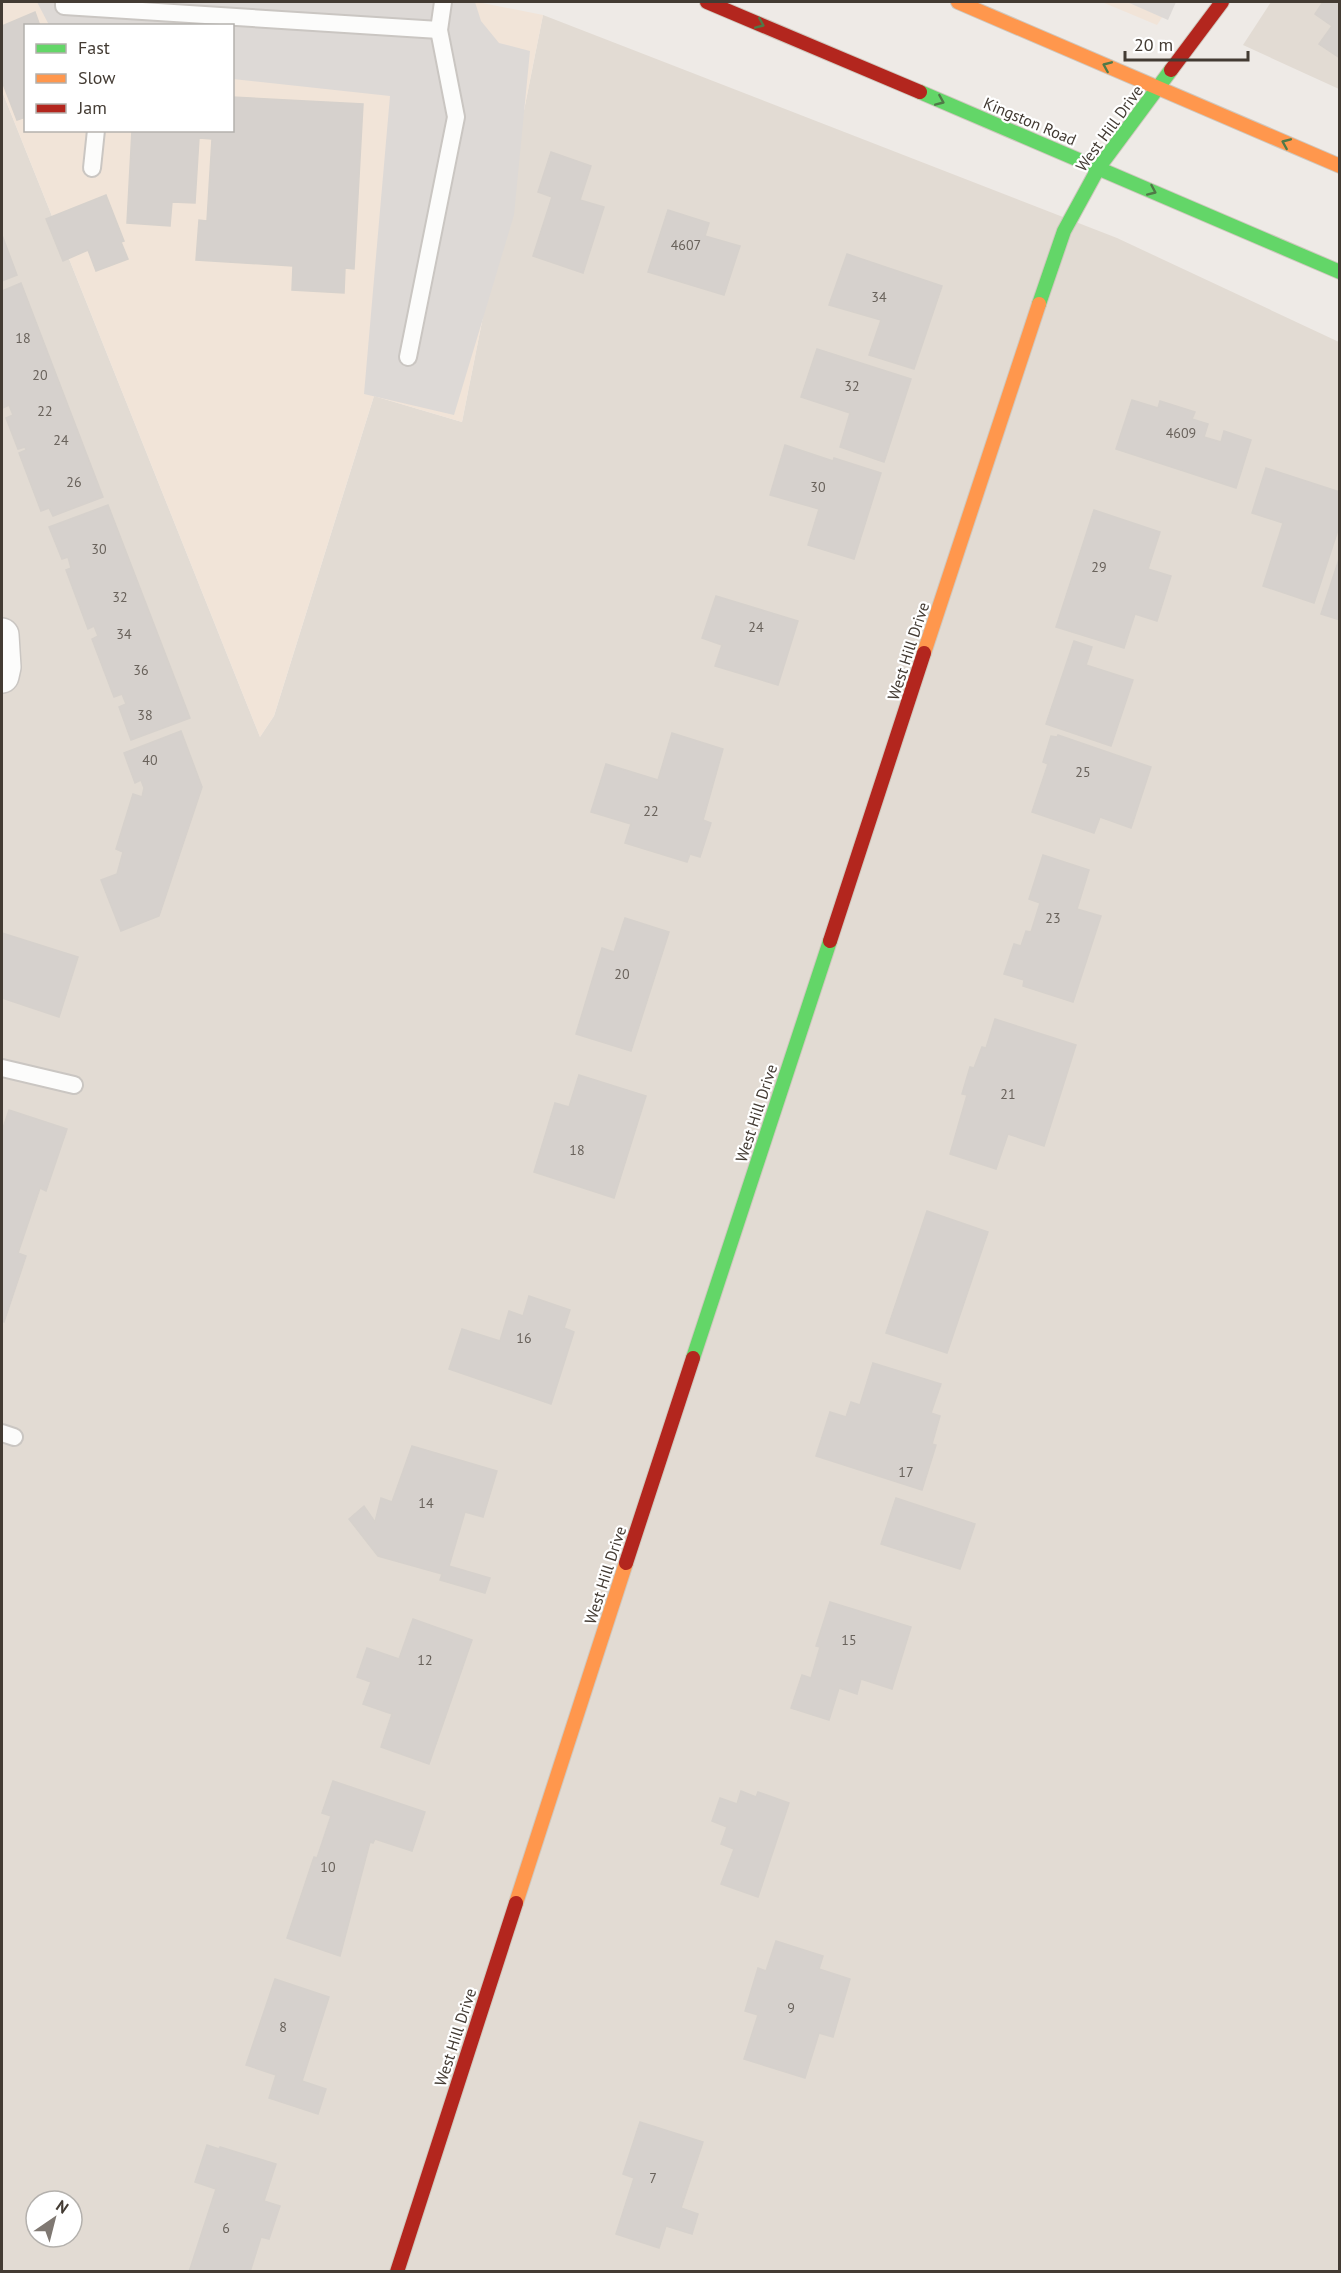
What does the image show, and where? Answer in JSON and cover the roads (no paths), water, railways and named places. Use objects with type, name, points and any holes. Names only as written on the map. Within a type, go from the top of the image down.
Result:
[{"type":"street","name":"Kingston Road","points":[[707,2],[1099,167],[1340,272]]},
{"type":"street","points":[[958,2],[1340,166]]},
{"type":"street","name":"West Hill Drive","points":[[397,2271],[692,1360],[1058,246],[1099,167],[1222,2]]},
{"type":"street","points":[[2,635],[4,667],[2,676]]},
{"type":"lane","points":[[64,2],[64,6],[107,17],[439,30]]},
{"type":"lane","points":[[408,357],[456,117],[439,30],[443,2]]},
{"type":"lane","points":[[92,168],[96,132]]},
{"type":"lane","points":[[2,1068],[74,1085]]}]
